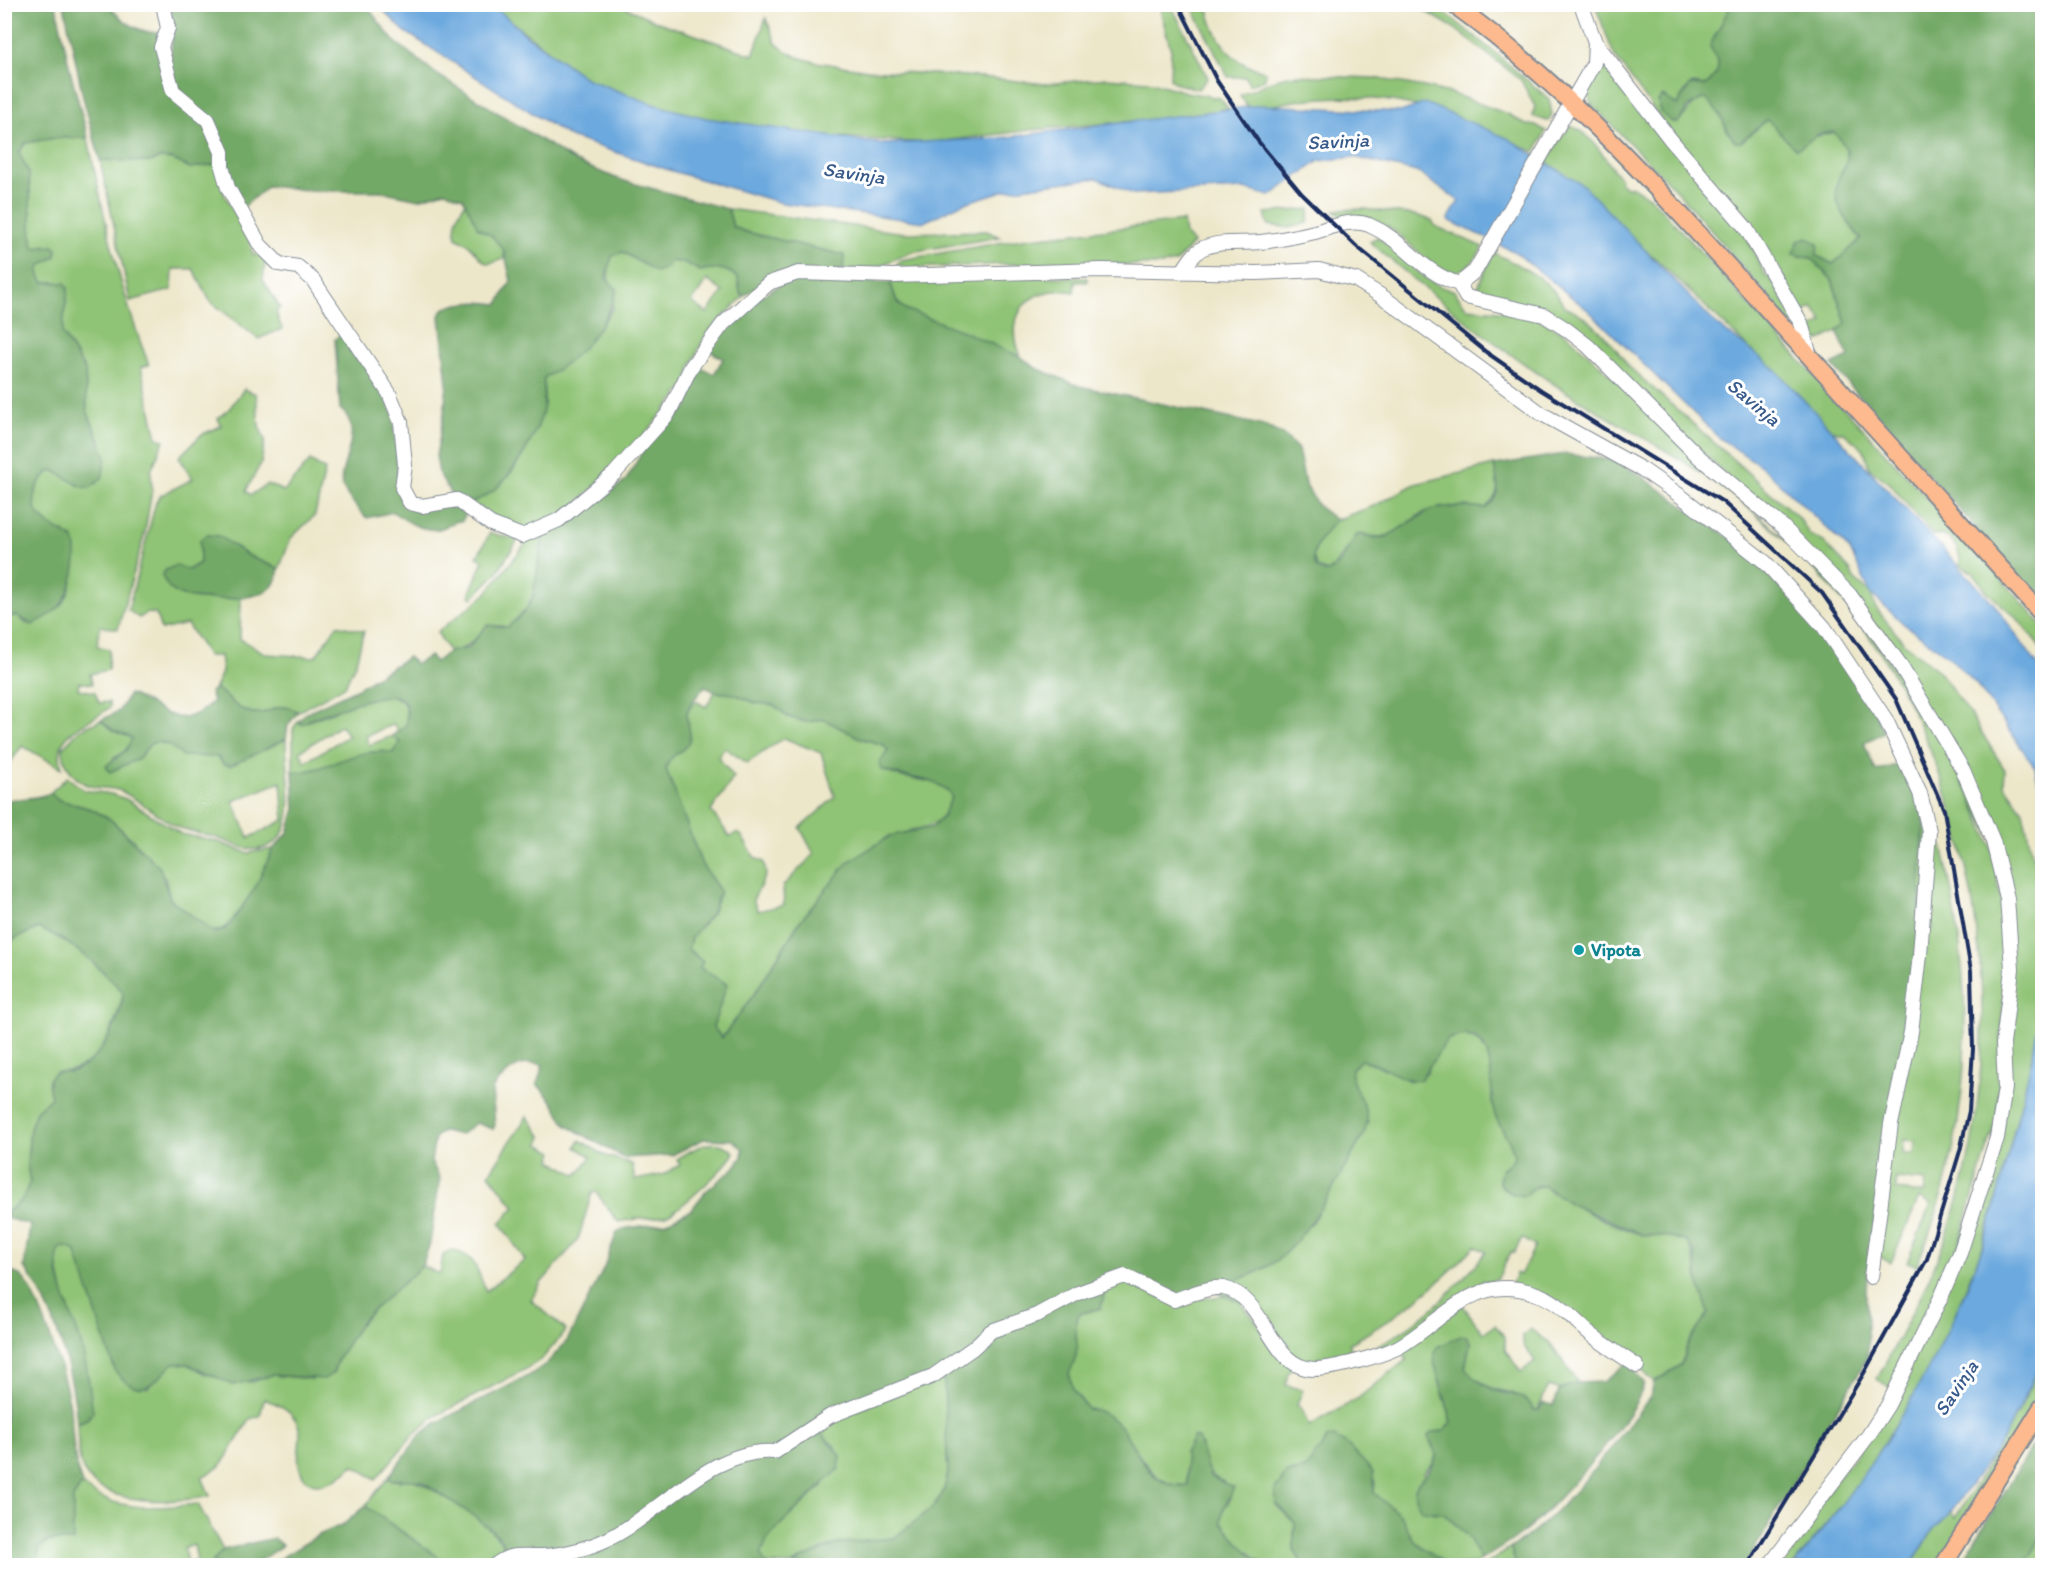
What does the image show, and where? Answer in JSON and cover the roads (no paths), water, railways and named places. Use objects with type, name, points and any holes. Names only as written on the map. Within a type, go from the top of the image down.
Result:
[{"type":"main road","points":[[1453,4],[1570,102],[1674,207],[2043,614]]},
{"type":"main road","points":[[1942,1566],[2043,1407]]},
{"type":"street","points":[[163,4],[168,28],[161,47],[173,91],[208,120],[222,152],[222,167],[228,188],[243,216],[260,245],[279,264],[298,267],[313,280],[389,393],[401,422],[405,465],[402,488],[410,503],[422,506],[457,500],[491,524],[522,536],[559,520],[614,474],[668,414],[691,367],[723,324],[770,283],[798,273],[892,276],[1101,270],[1257,273],[1319,270],[1356,280],[1374,291],[1542,414],[1643,471],[1698,508],[1765,562],[1824,627],[1857,673],[1886,720],[1915,783],[1929,831],[1920,955],[1912,1021],[1891,1124],[1871,1277]]},
{"type":"street","points":[[1581,4],[1595,42],[1671,140],[1746,228],[1801,323],[1810,356]]},
{"type":"street","points":[[1459,284],[1475,271],[1594,63],[1595,42]]},
{"type":"street","points":[[1182,272],[1200,249],[1224,242],[1261,242],[1348,222],[1366,224],[1395,237],[1419,262],[1443,279],[1459,284],[1466,297],[1544,315],[1566,329],[1588,346],[1699,457],[1782,525],[1850,595],[1899,663],[1963,770],[1993,841],[2007,898],[2012,969],[2004,1044],[2005,1088],[1997,1138],[1960,1253],[1888,1405],[1868,1436],[1769,1566]]},
{"type":"street","points":[[494,1566],[520,1554],[540,1557],[565,1553],[608,1539],[711,1470],[755,1450],[775,1452],[830,1416],[933,1376],[973,1348],[991,1331],[1037,1315],[1078,1293],[1125,1276],[1174,1300],[1221,1288],[1239,1294],[1254,1309],[1286,1357],[1296,1364],[1314,1369],[1362,1360],[1400,1347],[1471,1296],[1497,1286],[1545,1296],[1593,1336],[1637,1366]]},
{"type":"water","name":"Savinja","points":[[378,5],[493,5],[527,36],[587,79],[655,105],[706,118],[882,144],[1000,138],[1262,105],[1401,112],[1425,103],[1509,139],[1584,186],[1716,324],[1773,367],[1994,604],[2042,671],[2042,797],[2035,767],[1977,685],[1947,655],[1905,625],[1871,594],[1850,550],[1761,466],[1718,437],[1589,311],[1515,252],[1448,220],[1459,201],[1417,172],[1354,157],[1319,161],[1270,196],[1244,189],[1133,194],[1097,178],[1006,190],[961,204],[924,222],[782,203],[672,171],[570,137],[404,31]]},
{"type":"water","name":"Savinja","points":[[2042,984],[2042,1359],[2004,1438],[1947,1517],[1935,1527],[1911,1565],[1794,1565],[1823,1530],[1876,1456],[1923,1378],[1963,1296],[1990,1225],[2018,1117],[2035,1042]]},
{"type":"railway","points":[[1178,4],[1217,81],[1258,141],[1302,194],[1356,246],[1486,352],[1541,390],[1723,502],[1822,593],[1896,699],[1944,810],[1971,971],[1973,1049],[1969,1111],[1960,1151],[1927,1259],[1864,1373],[1747,1566]]},
{"type":"place","name":"Vipota","points":[[1579,950]]}]
